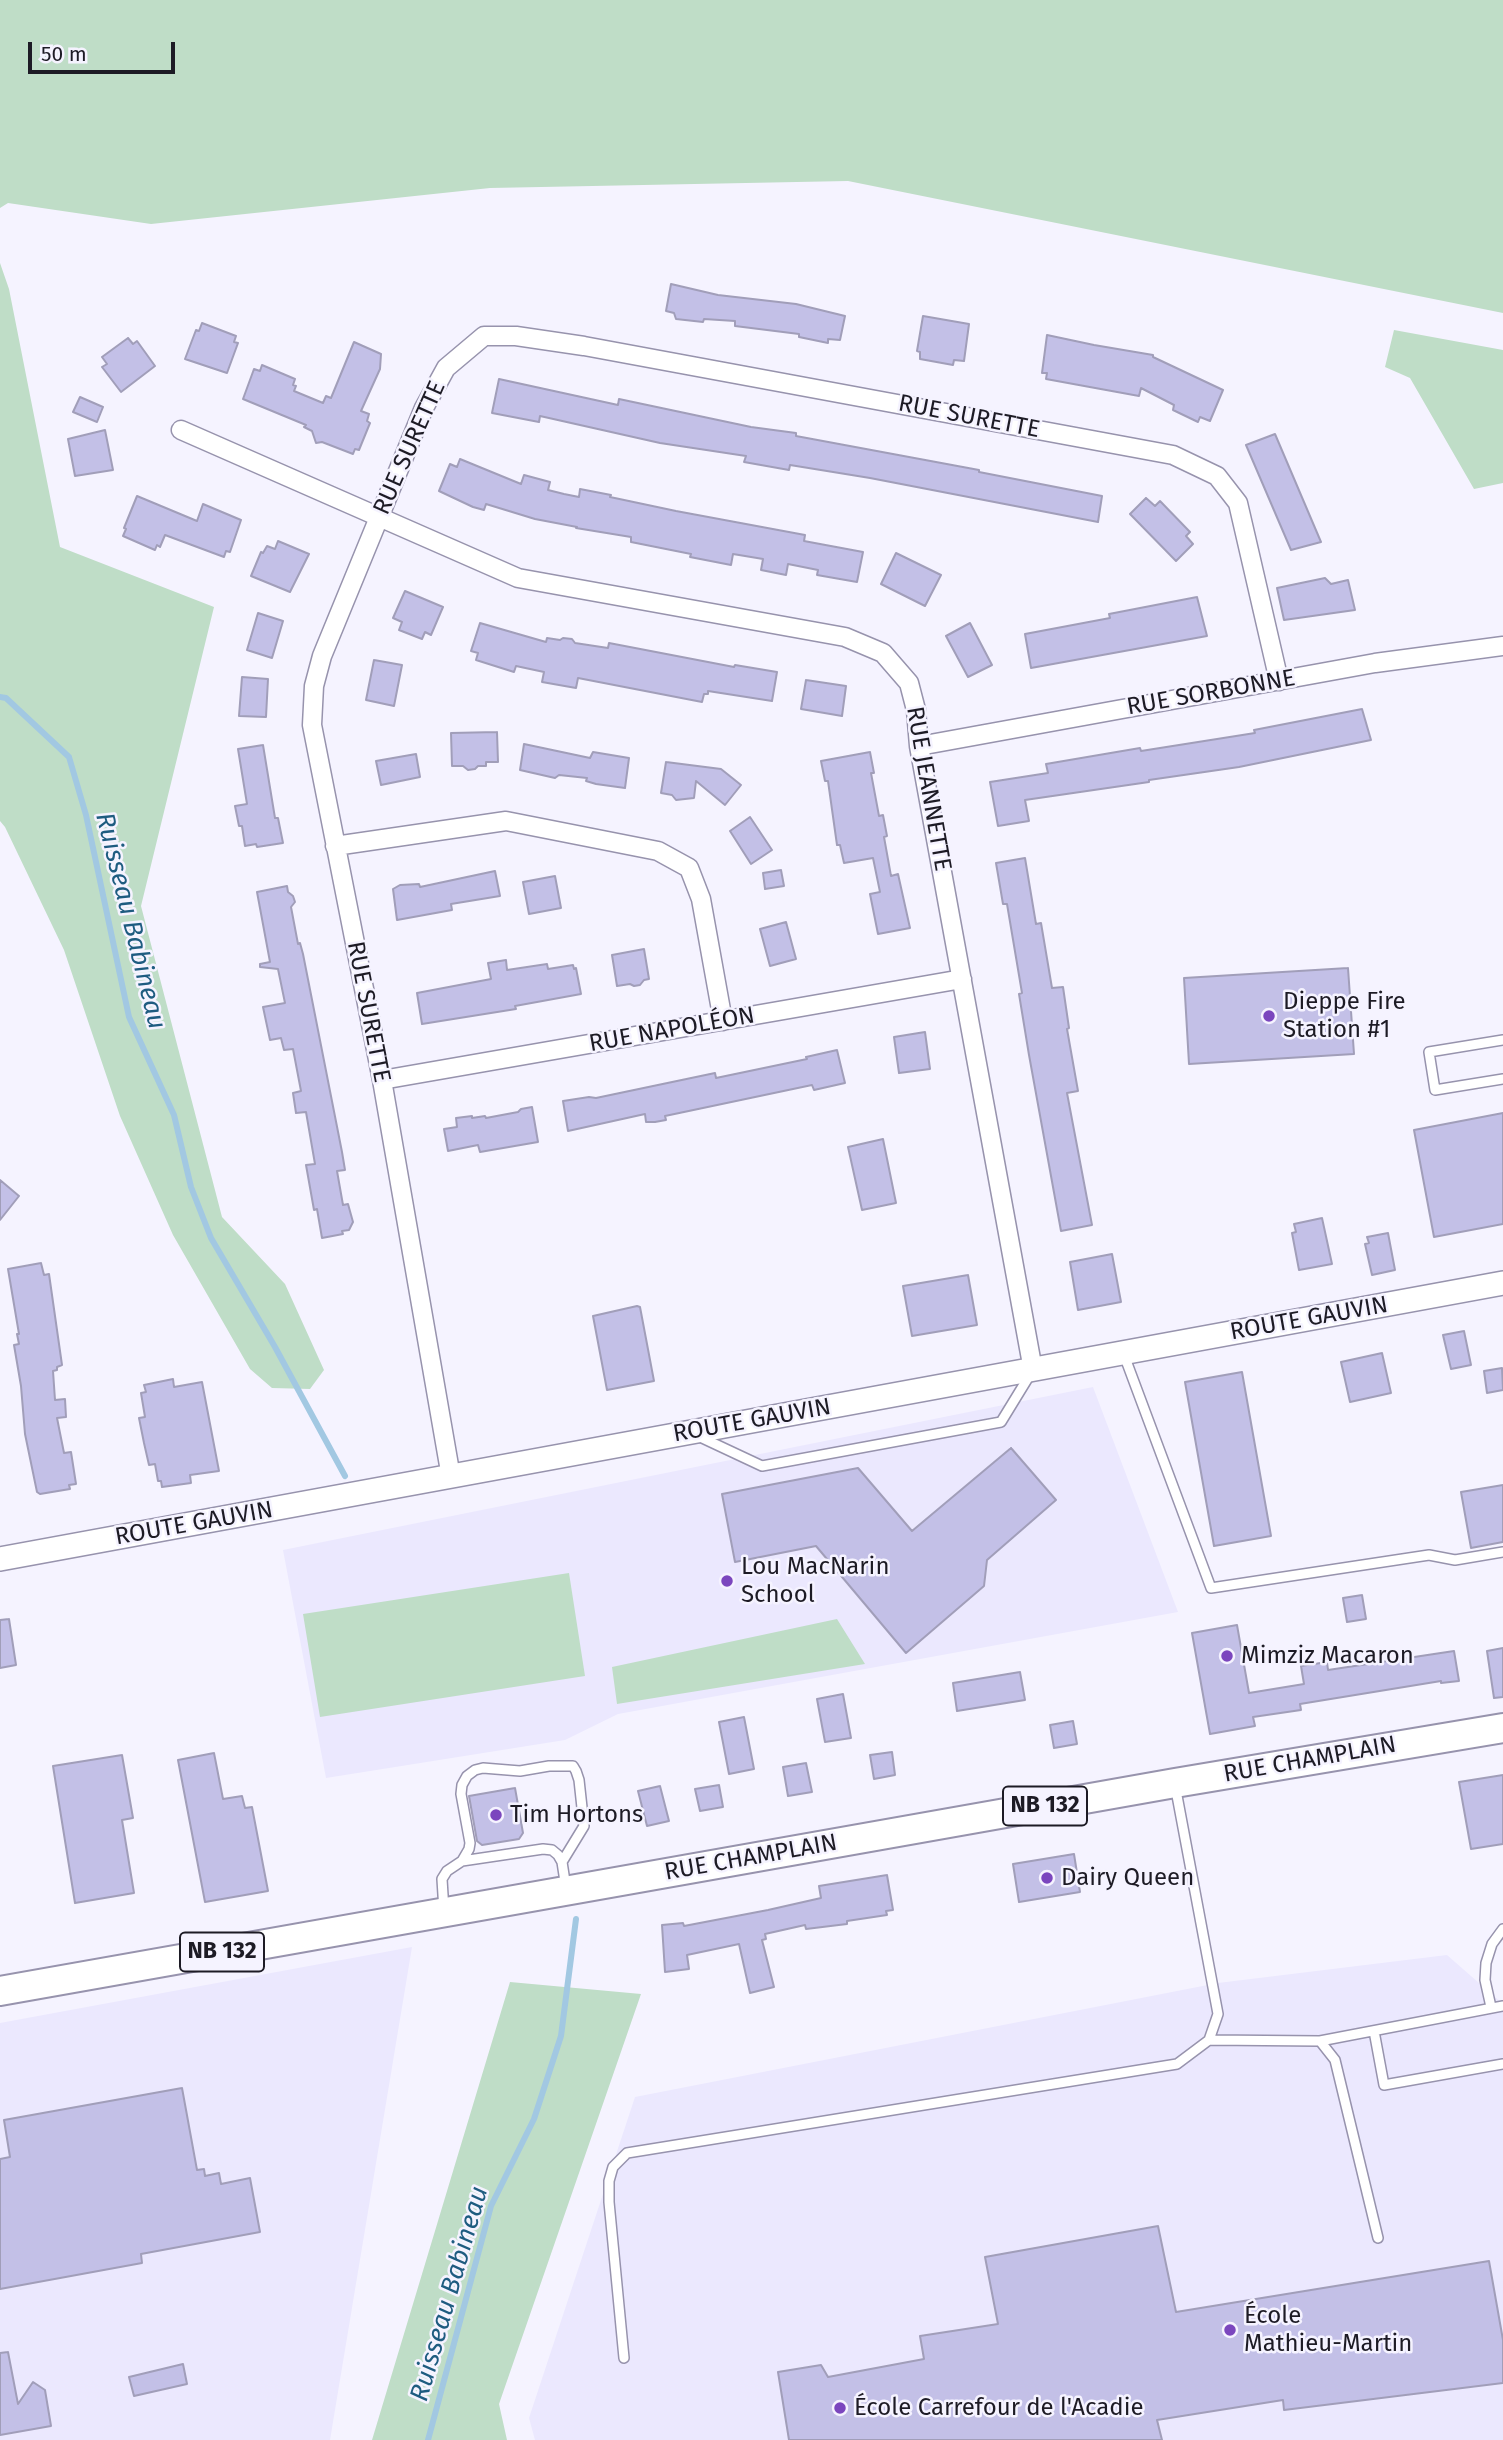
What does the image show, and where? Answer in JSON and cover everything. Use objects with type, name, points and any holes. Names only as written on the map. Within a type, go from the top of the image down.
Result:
[{"type":"main road","name":"RUE CHAMPLAIN","points":[[0,1991],[1175,1783],[1503,1728]]},
{"type":"street","name":"RUE SURETTE","points":[[450,1477],[382,1080],[312,725],[314,685],[322,656],[424,408],[446,368],[484,336],[516,336],[598,348],[1173,455],[1217,476],[1238,503],[1279,681]]},
{"type":"street","name":"RUE JEANNETTE","points":[[181,430],[518,578],[845,637],[883,653],[909,682],[916,710],[919,747],[1034,1370]]},
{"type":"street","name":"RUE SORBONNE","points":[[919,747],[1375,663],[1503,646]]},
{"type":"street","points":[[335,846],[506,821],[657,851],[689,868],[701,899],[723,1021]]},
{"type":"street","name":"RUE NAPOLÉON","points":[[382,1080],[962,979]]},
{"type":"street","name":"ROUTE GAUVIN","points":[[0,1559],[1503,1283]]},
{"type":"lane","points":[[1503,1040],[1429,1052],[1435,1090],[1503,1079]]},
{"type":"lane","points":[[1123,1353],[1211,1588],[1429,1555],[1455,1560],[1503,1552]]},
{"type":"lane","points":[[690,1433],[762,1466],[1001,1422],[1034,1370]]},
{"type":"lane","points":[[462,1861],[470,1843],[461,1794],[462,1784],[467,1776],[483,1768],[520,1772],[550,1766],[573,1766],[579,1780],[584,1826],[562,1862]]},
{"type":"lane","points":[[624,2358],[609,2192],[613,2167],[627,2153],[1177,2064],[1209,2040],[1218,2014],[1175,1783]]},
{"type":"lane","points":[[444,1912],[442,1879],[447,1871],[462,1861],[543,1849],[558,1855],[562,1862],[566,1891]]},
{"type":"lane","points":[[1491,2007],[1485,1980],[1486,1963],[1492,1944],[1503,1929]]},
{"type":"lane","points":[[1209,2040],[1320,2041],[1503,2006]]},
{"type":"lane","points":[[1374,2031],[1384,2085],[1503,2064]]},
{"type":"lane","points":[[1320,2041],[1335,2060],[1378,2238]]},
{"type":"shaded area","name":"Lou MacNarin School","points":[[1093,1387],[1178,1612],[618,1714],[565,1740],[326,1778],[283,1550]]},
{"type":"shaded area","points":[[412,1947],[330,2440],[0,2440],[0,2023]]},
{"type":"shaded area","name":"École Mathieu-Martin","points":[[1447,1955],[1503,2004],[1503,2440],[535,2440],[529,2418],[635,2097],[1218,1983]]},
{"type":"green space","points":[[0,0],[1503,0],[1503,313],[848,181],[490,188],[151,224],[8,203],[0,208]]},
{"type":"green space","points":[[0,263],[9,289],[60,547],[214,607],[141,906],[222,1217],[285,1284],[324,1370],[310,1389],[272,1388],[250,1369],[173,1235],[120,1116],[64,950],[0,821]]},
{"type":"green space","points":[[1394,330],[1503,350],[1503,483],[1474,489],[1410,378],[1385,367]]},
{"type":"green space","points":[[569,1573],[585,1676],[320,1717],[303,1614]]},
{"type":"green space","points":[[837,1619],[865,1664],[617,1704],[612,1667]]},
{"type":"green space","points":[[510,1982],[641,1994],[499,2404],[507,2440],[372,2440]]},
{"type":"building","points":[[671,284],[718,295],[796,304],[845,316],[840,340],[828,339],[828,343],[799,337],[799,334],[735,326],[735,321],[676,319],[674,313],[666,311]]},
{"type":"building","points":[[923,316],[969,324],[964,361],[954,360],[953,365],[920,359],[920,352],[917,351]]},
{"type":"building","points":[[202,323],[236,336],[234,342],[238,343],[227,373],[185,359],[196,330],[199,331]]},
{"type":"building","points":[[1047,335],[1153,355],[1223,390],[1210,421],[1200,417],[1198,422],[1173,410],[1174,405],[1141,388],[1139,396],[1046,379],[1047,373],[1042,373]]},
{"type":"building","points":[[128,338],[133,344],[137,341],[155,366],[121,392],[102,367],[107,364],[102,357]]},
{"type":"building","points":[[354,342],[381,354],[380,369],[361,411],[369,414],[367,421],[370,423],[359,450],[355,449],[353,454],[322,442],[316,443],[312,431],[304,427],[306,425],[243,399],[254,369],[260,371],[262,365],[295,379],[294,391],[323,403],[326,396],[331,398]]},
{"type":"building","points":[[499,379],[618,405],[619,399],[751,427],[796,433],[796,436],[1102,496],[1098,522],[870,478],[790,465],[789,470],[744,462],[746,456],[660,443],[540,416],[539,422],[492,413]]},
{"type":"building","points":[[80,397],[103,407],[97,422],[73,412]]},
{"type":"building","points":[[105,430],[113,470],[75,476],[68,439]]},
{"type":"building","points":[[1275,434],[1321,542],[1291,550],[1246,445]]},
{"type":"building","points":[[460,459],[521,484],[524,475],[550,482],[548,490],[564,494],[579,497],[580,489],[611,495],[610,497],[676,511],[805,535],[804,541],[863,552],[857,582],[817,575],[818,570],[788,564],[786,575],[761,570],[763,559],[733,554],[731,565],[690,557],[691,554],[631,542],[631,537],[535,519],[486,504],[484,510],[473,507],[439,491],[450,464],[457,467]]},
{"type":"building","points":[[137,496],[197,521],[203,504],[241,520],[230,552],[226,551],[224,557],[165,535],[160,547],[157,545],[155,550],[123,536]]},
{"type":"building","points":[[1146,498],[1155,506],[1160,501],[1190,532],[1186,536],[1193,544],[1176,561],[1130,514]]},
{"type":"building","points":[[278,541],[309,554],[290,592],[251,576],[261,552],[263,553],[267,546],[275,549]]},
{"type":"building","points":[[896,553],[941,575],[925,606],[881,584]]},
{"type":"building","points":[[1325,578],[1331,584],[1348,580],[1355,610],[1284,620],[1277,588]]},
{"type":"building","points":[[405,591],[443,607],[431,635],[425,632],[422,639],[399,630],[402,622],[393,618]]},
{"type":"building","points":[[1197,597],[1207,636],[1031,668],[1025,634],[1110,618],[1109,614]]},
{"type":"building","points":[[258,613],[283,621],[272,658],[247,650]]},
{"type":"building","points":[[480,623],[546,642],[547,638],[563,638],[572,639],[575,643],[608,648],[609,643],[734,667],[735,665],[777,672],[772,701],[708,691],[702,702],[578,678],[576,688],[542,682],[544,672],[516,666],[514,672],[476,660],[478,653],[471,651]]},
{"type":"building","points":[[970,623],[992,665],[968,677],[946,636]]},
{"type":"building","points":[[374,660],[402,665],[394,706],[366,700]]},
{"type":"building","points":[[242,677],[268,679],[266,717],[239,716]]},
{"type":"building","points":[[806,680],[846,686],[842,716],[801,709]]},
{"type":"building","points":[[1362,709],[1371,740],[1239,767],[1025,800],[1029,821],[998,826],[990,782],[1048,773],[1046,764],[1255,733],[1254,730]]},
{"type":"building","points":[[497,732],[498,762],[486,762],[486,766],[468,770],[463,766],[452,766],[451,733]]},
{"type":"building","points":[[524,744],[590,758],[593,752],[629,758],[625,788],[596,784],[586,781],[587,778],[559,775],[555,778],[520,770]]},
{"type":"building","points":[[263,745],[275,818],[278,818],[283,843],[245,846],[235,806],[247,804],[238,749]]},
{"type":"building","points":[[870,752],[879,816],[883,815],[887,836],[884,837],[891,876],[898,874],[910,928],[878,934],[870,894],[880,892],[873,858],[844,863],[840,845],[837,845],[828,781],[825,781],[821,761]]},
{"type":"building","points":[[416,754],[420,777],[381,785],[376,761]]},
{"type":"building","points":[[666,762],[721,769],[741,785],[725,805],[696,781],[694,798],[676,800],[672,795],[661,793]]},
{"type":"building","points":[[750,817],[772,850],[751,864],[730,831]]},
{"type":"building","points":[[1025,858],[1036,924],[1041,923],[1052,988],[1063,987],[1078,1091],[1067,1093],[1092,1225],[1061,1231],[1029,1055],[1007,904],[1003,904],[996,863]]},
{"type":"building","points":[[781,870],[784,886],[765,889],[763,873]]},
{"type":"building","points":[[495,871],[500,896],[451,904],[452,910],[397,920],[393,889],[400,885],[419,884],[420,887]]},
{"type":"building","points":[[555,876],[561,908],[529,914],[523,882]]},
{"type":"building","points":[[287,886],[295,902],[291,907],[298,944],[300,943],[303,954],[342,1152],[345,1170],[337,1171],[343,1205],[348,1204],[353,1222],[349,1230],[342,1231],[343,1234],[322,1238],[306,1165],[315,1164],[306,1112],[296,1113],[293,1093],[301,1091],[293,1049],[284,1050],[281,1038],[270,1040],[263,1007],[285,1003],[278,969],[260,967],[260,964],[270,962],[257,892]]},
{"type":"building","points":[[786,922],[796,959],[770,966],[760,929]]},
{"type":"building","points":[[644,949],[649,979],[640,985],[617,986],[612,955]]},
{"type":"building","points":[[506,960],[507,970],[547,964],[548,969],[573,965],[581,994],[515,1006],[516,1009],[422,1024],[417,993],[491,979],[488,963]]},
{"type":"building","name":"Dieppe Fire Station #1","points":[[1348,968],[1354,1054],[1189,1064],[1184,978]]},
{"type":"building","points":[[925,1032],[930,1069],[899,1073],[894,1037]]},
{"type":"building","points":[[837,1050],[845,1083],[814,1090],[812,1085],[665,1116],[666,1120],[655,1122],[646,1122],[645,1114],[568,1131],[563,1101],[596,1098],[715,1073],[716,1078]]},
{"type":"building","points":[[532,1107],[538,1142],[480,1152],[478,1145],[448,1151],[444,1129],[457,1127],[456,1118],[486,1118]]},
{"type":"building","points":[[1503,1113],[1503,1224],[1434,1237],[1414,1130]]},
{"type":"building","points":[[883,1139],[896,1203],[862,1210],[848,1147]]},
{"type":"building","points":[[0,1180],[19,1196],[0,1220]]},
{"type":"building","points":[[1322,1218],[1332,1264],[1299,1270],[1292,1233],[1296,1232],[1294,1224]]},
{"type":"building","points":[[1388,1233],[1395,1270],[1372,1275],[1365,1244],[1369,1243],[1367,1237]]},
{"type":"building","points":[[1112,1254],[1121,1302],[1078,1310],[1070,1262]]},
{"type":"building","points":[[41,1263],[44,1275],[49,1274],[62,1365],[53,1371],[55,1400],[65,1399],[66,1417],[57,1418],[64,1453],[71,1452],[76,1484],[69,1485],[70,1489],[40,1494],[37,1492],[25,1434],[14,1345],[19,1344],[19,1334],[8,1269]]},
{"type":"building","points":[[968,1275],[977,1325],[912,1336],[903,1286]]},
{"type":"building","points":[[640,1307],[654,1381],[607,1390],[593,1316]]},
{"type":"building","points":[[1464,1331],[1471,1365],[1451,1369],[1443,1335]]},
{"type":"building","points":[[1382,1353],[1391,1393],[1350,1402],[1341,1362]]},
{"type":"building","points":[[1502,1368],[1503,1390],[1487,1393],[1484,1371]]},
{"type":"building","points":[[1242,1372],[1271,1536],[1214,1546],[1185,1382]]},
{"type":"building","points":[[173,1379],[174,1387],[202,1382],[219,1471],[190,1475],[191,1483],[162,1487],[155,1464],[149,1465],[144,1443],[139,1418],[145,1417],[141,1393],[146,1392],[144,1385]]},
{"type":"building","name":"Lou MacNarin School","points":[[1011,1448],[1056,1500],[987,1560],[984,1586],[906,1653],[816,1546],[735,1562],[722,1494],[858,1468],[912,1531]]},
{"type":"building","points":[[1503,1485],[1503,1542],[1471,1548],[1461,1492]]},
{"type":"building","points":[[1362,1595],[1366,1619],[1347,1622],[1343,1598]]},
{"type":"building","points":[[9,1619],[16,1665],[0,1668],[0,1620]]},
{"type":"building","points":[[1237,1625],[1249,1693],[1304,1684],[1301,1666],[1327,1662],[1328,1670],[1454,1651],[1459,1681],[1441,1681],[1300,1704],[1301,1710],[1253,1717],[1255,1726],[1210,1734],[1192,1633]]},
{"type":"building","points":[[1503,1648],[1503,1697],[1494,1698],[1487,1651]]},
{"type":"building","points":[[1020,1672],[1025,1700],[957,1711],[953,1683]]},
{"type":"building","points":[[843,1694],[851,1738],[825,1742],[817,1699]]},
{"type":"building","points":[[744,1717],[754,1769],[729,1774],[719,1722]]},
{"type":"building","points":[[1073,1721],[1077,1744],[1054,1748],[1050,1725]]},
{"type":"building","points":[[892,1752],[895,1775],[874,1779],[870,1755]]},
{"type":"building","points":[[214,1753],[223,1799],[242,1796],[245,1808],[252,1807],[268,1891],[205,1902],[178,1760]]},
{"type":"building","points":[[122,1755],[133,1818],[122,1820],[134,1893],[75,1903],[53,1766]]},
{"type":"building","points":[[806,1763],[812,1792],[788,1796],[783,1767]]},
{"type":"building","points":[[1503,1775],[1503,1844],[1471,1849],[1459,1782]]},
{"type":"building","points":[[719,1785],[723,1807],[700,1811],[695,1789]]},
{"type":"building","points":[[660,1786],[669,1821],[647,1826],[638,1791]]},
{"type":"building","name":"Tim Hortons","points":[[515,1788],[523,1833],[519,1839],[482,1845],[477,1841],[469,1796]]},
{"type":"building","name":"Dairy Queen","points":[[1074,1854],[1080,1892],[1019,1902],[1013,1864]]},
{"type":"building","points":[[887,1875],[893,1910],[886,1911],[887,1915],[806,1929],[805,1925],[765,1934],[766,1939],[762,1940],[774,1987],[750,1993],[739,1944],[687,1955],[689,1969],[665,1972],[662,1925],[683,1923],[684,1926],[768,1910],[821,1898],[819,1886]]},
{"type":"building","points":[[182,2088],[197,2170],[204,2169],[205,2176],[219,2173],[221,2184],[250,2178],[260,2232],[141,2254],[142,2263],[0,2289],[0,2159],[10,2157],[4,2120]]},
{"type":"building","name":"École Mathieu-Martin","points":[[1158,2226],[1176,2312],[1489,2261],[1503,2340],[1503,2383],[1284,2410],[1283,2400],[1157,2420],[1162,2440],[789,2440],[778,2372],[821,2365],[828,2377],[924,2359],[920,2336],[998,2324],[985,2257]]},
{"type":"building","points":[[8,2352],[18,2404],[33,2382],[45,2390],[51,2426],[0,2435],[0,2353]]},
{"type":"building","points":[[183,2364],[187,2384],[134,2396],[129,2377]]},
{"type":"waterway","name":"Ruisseau Babineau","points":[[0,697],[6,698],[69,757],[86,815],[129,1017],[174,1115],[191,1187],[211,1238],[275,1347],[345,1476]]},
{"type":"waterway","name":"Ruisseau Babineau","points":[[428,2440],[491,2206],[534,2119],[561,2036],[576,1919]]},
{"type":"place","name":"Dieppe Fire Station #1","points":[[1269,1016]]},
{"type":"place","name":"Lou MacNarin School","points":[[727,1581]]},
{"type":"place","name":"Mimziz Macaron","points":[[1227,1656]]},
{"type":"place","name":"Tim Hortons","points":[[496,1815]]},
{"type":"place","name":"Dairy Queen","points":[[1047,1878]]},
{"type":"place","name":"École Mathieu-Martin","points":[[1230,2330]]},
{"type":"place","name":"École Carrefour de l'Acadie","points":[[840,2408]]}]
